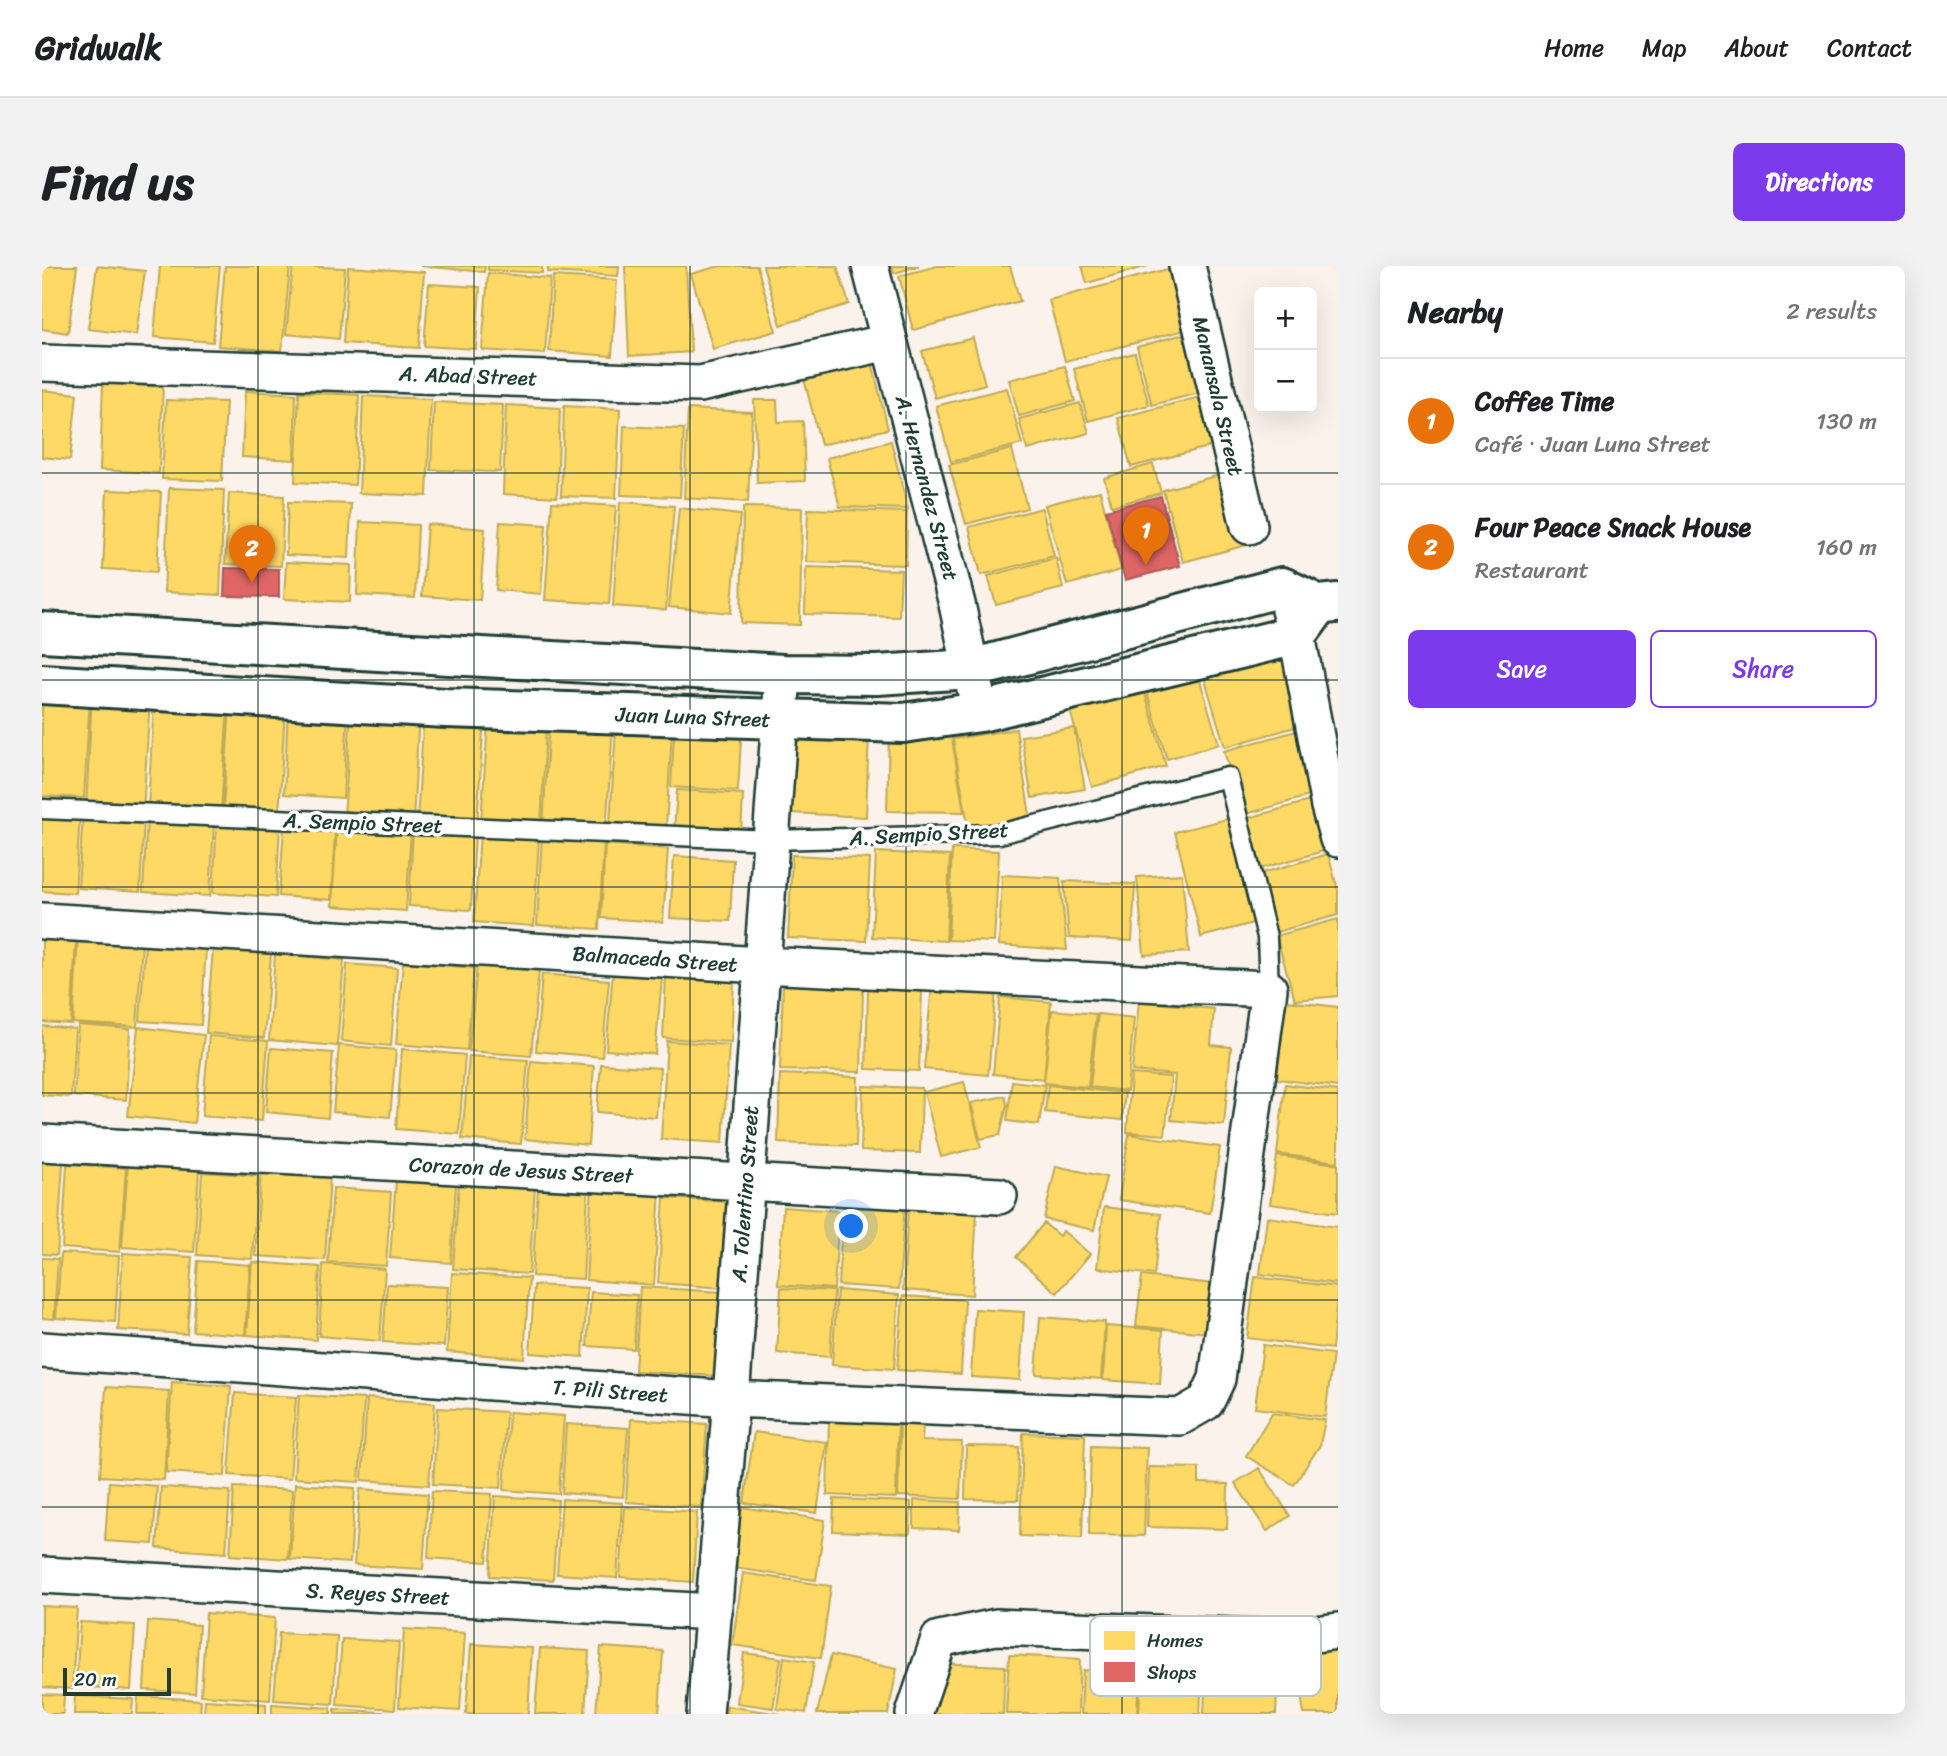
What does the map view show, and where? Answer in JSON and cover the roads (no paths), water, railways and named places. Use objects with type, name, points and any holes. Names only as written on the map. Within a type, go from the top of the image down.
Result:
[{"type":"street","name":"A. Hernandez Street","points":[[870,266],[957,604],[980,712]]},
{"type":"street","name":"Manansala Street","points":[[1187,266],[1249,526]]},
{"type":"street","name":"A. Abad Street","points":[[42,363],[700,384],[890,342]]},
{"type":"street","points":[[1282,587],[1297,635],[1329,806],[1338,839]]},
{"type":"street","points":[[42,632],[783,674],[877,675],[971,669],[1282,587],[1327,604],[1297,635]]},
{"type":"street","name":"Juan Luna Street","points":[[42,684],[446,708],[903,723],[980,712],[1297,635]]},
{"type":"street","name":"A. Tolentino Street","points":[[705,1714],[731,1399],[783,674]]},
{"type":"street","name":"Balmaceda Street","points":[[42,920],[761,965],[1269,989]]},
{"type":"street","name":"A. Sempio Street","points":[[1180,1417],[1206,1402],[1217,1379],[1269,989]]},
{"type":"street","name":"Corazon de Jesus Street","points":[[42,1143],[999,1196]]},
{"type":"street","name":"T. Pili Street","points":[[42,1350],[731,1399],[1180,1417]]},
{"type":"street","name":"S. Reyes Street","points":[[42,1575],[714,1612]]},
{"type":"street","points":[[914,1714],[939,1639],[996,1627],[1090,1631]]},
{"type":"lane","name":"A. Sempio Street","points":[[42,809],[771,840],[999,834],[1228,777],[1267,937],[1269,989]]},
{"type":"place","name":"Coffee Time","points":[[1146,565]]},
{"type":"place","name":"Four Peace Snack House","points":[[252,583]]}]
